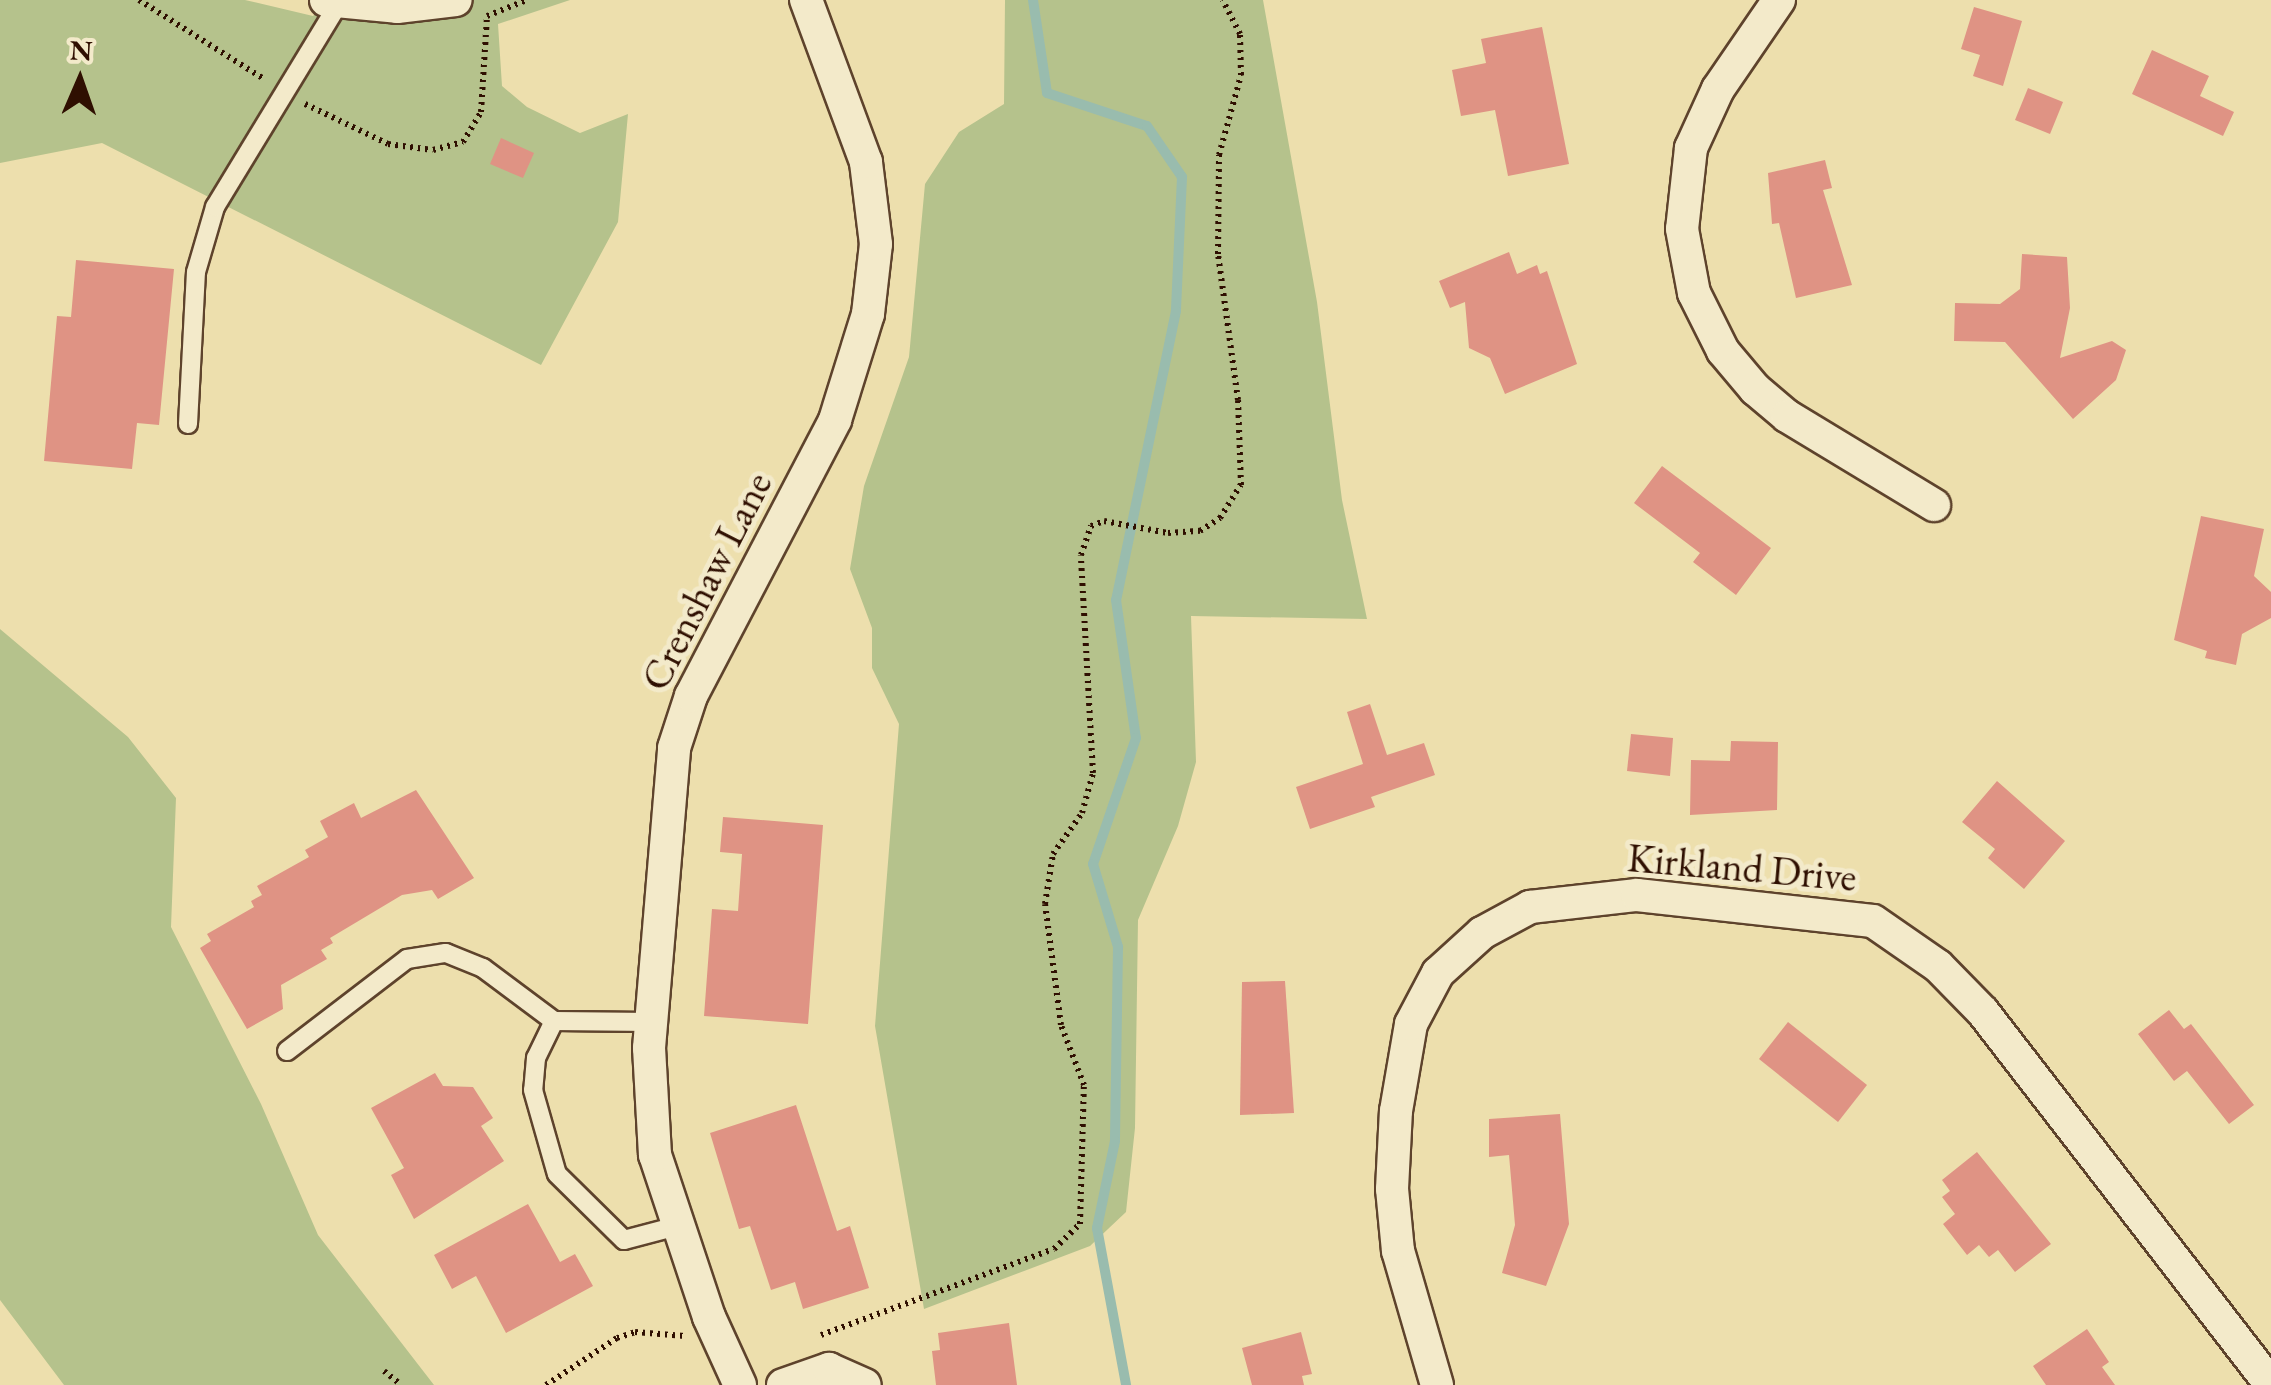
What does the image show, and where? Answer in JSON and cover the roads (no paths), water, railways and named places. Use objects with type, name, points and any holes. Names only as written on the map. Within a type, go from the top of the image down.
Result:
[{"type":"street","points":[[333,2],[397,7],[456,0]]},
{"type":"street","name":"Crenshaw Lane","points":[[740,1385],[678,1226],[650,1119],[651,1022],[674,748],[691,696],[835,420],[868,314],[876,244],[866,162],[806,0]]},
{"type":"street","points":[[1779,0],[1718,89],[1691,148],[1682,229],[1694,293],[1723,351],[1755,388],[1787,416],[1934,505]]},
{"type":"street","name":"Kirkland Drive","points":[[1438,1385],[1398,1251],[1392,1189],[1396,1110],[1411,1024],[1438,973],[1482,933],[1530,907],[1636,894],[1873,921],[1938,966],[1984,1012],[2271,1384]]},
{"type":"street","points":[[782,1385],[829,1369],[865,1385]]},
{"type":"lane","points":[[188,424],[196,272],[215,207],[333,2]]},
{"type":"lane","points":[[287,1052],[407,959],[446,953],[483,968],[554,1020],[651,1022]]},
{"type":"lane","points":[[554,1020],[536,1058],[533,1090],[558,1174],[624,1240],[678,1226]]},
{"type":"waterway","points":[[1033,0],[1047,93],[1147,126],[1182,177],[1176,311],[1116,600],[1136,738],[1093,864],[1118,947],[1115,1141],[1097,1228],[1126,1385]]}]
